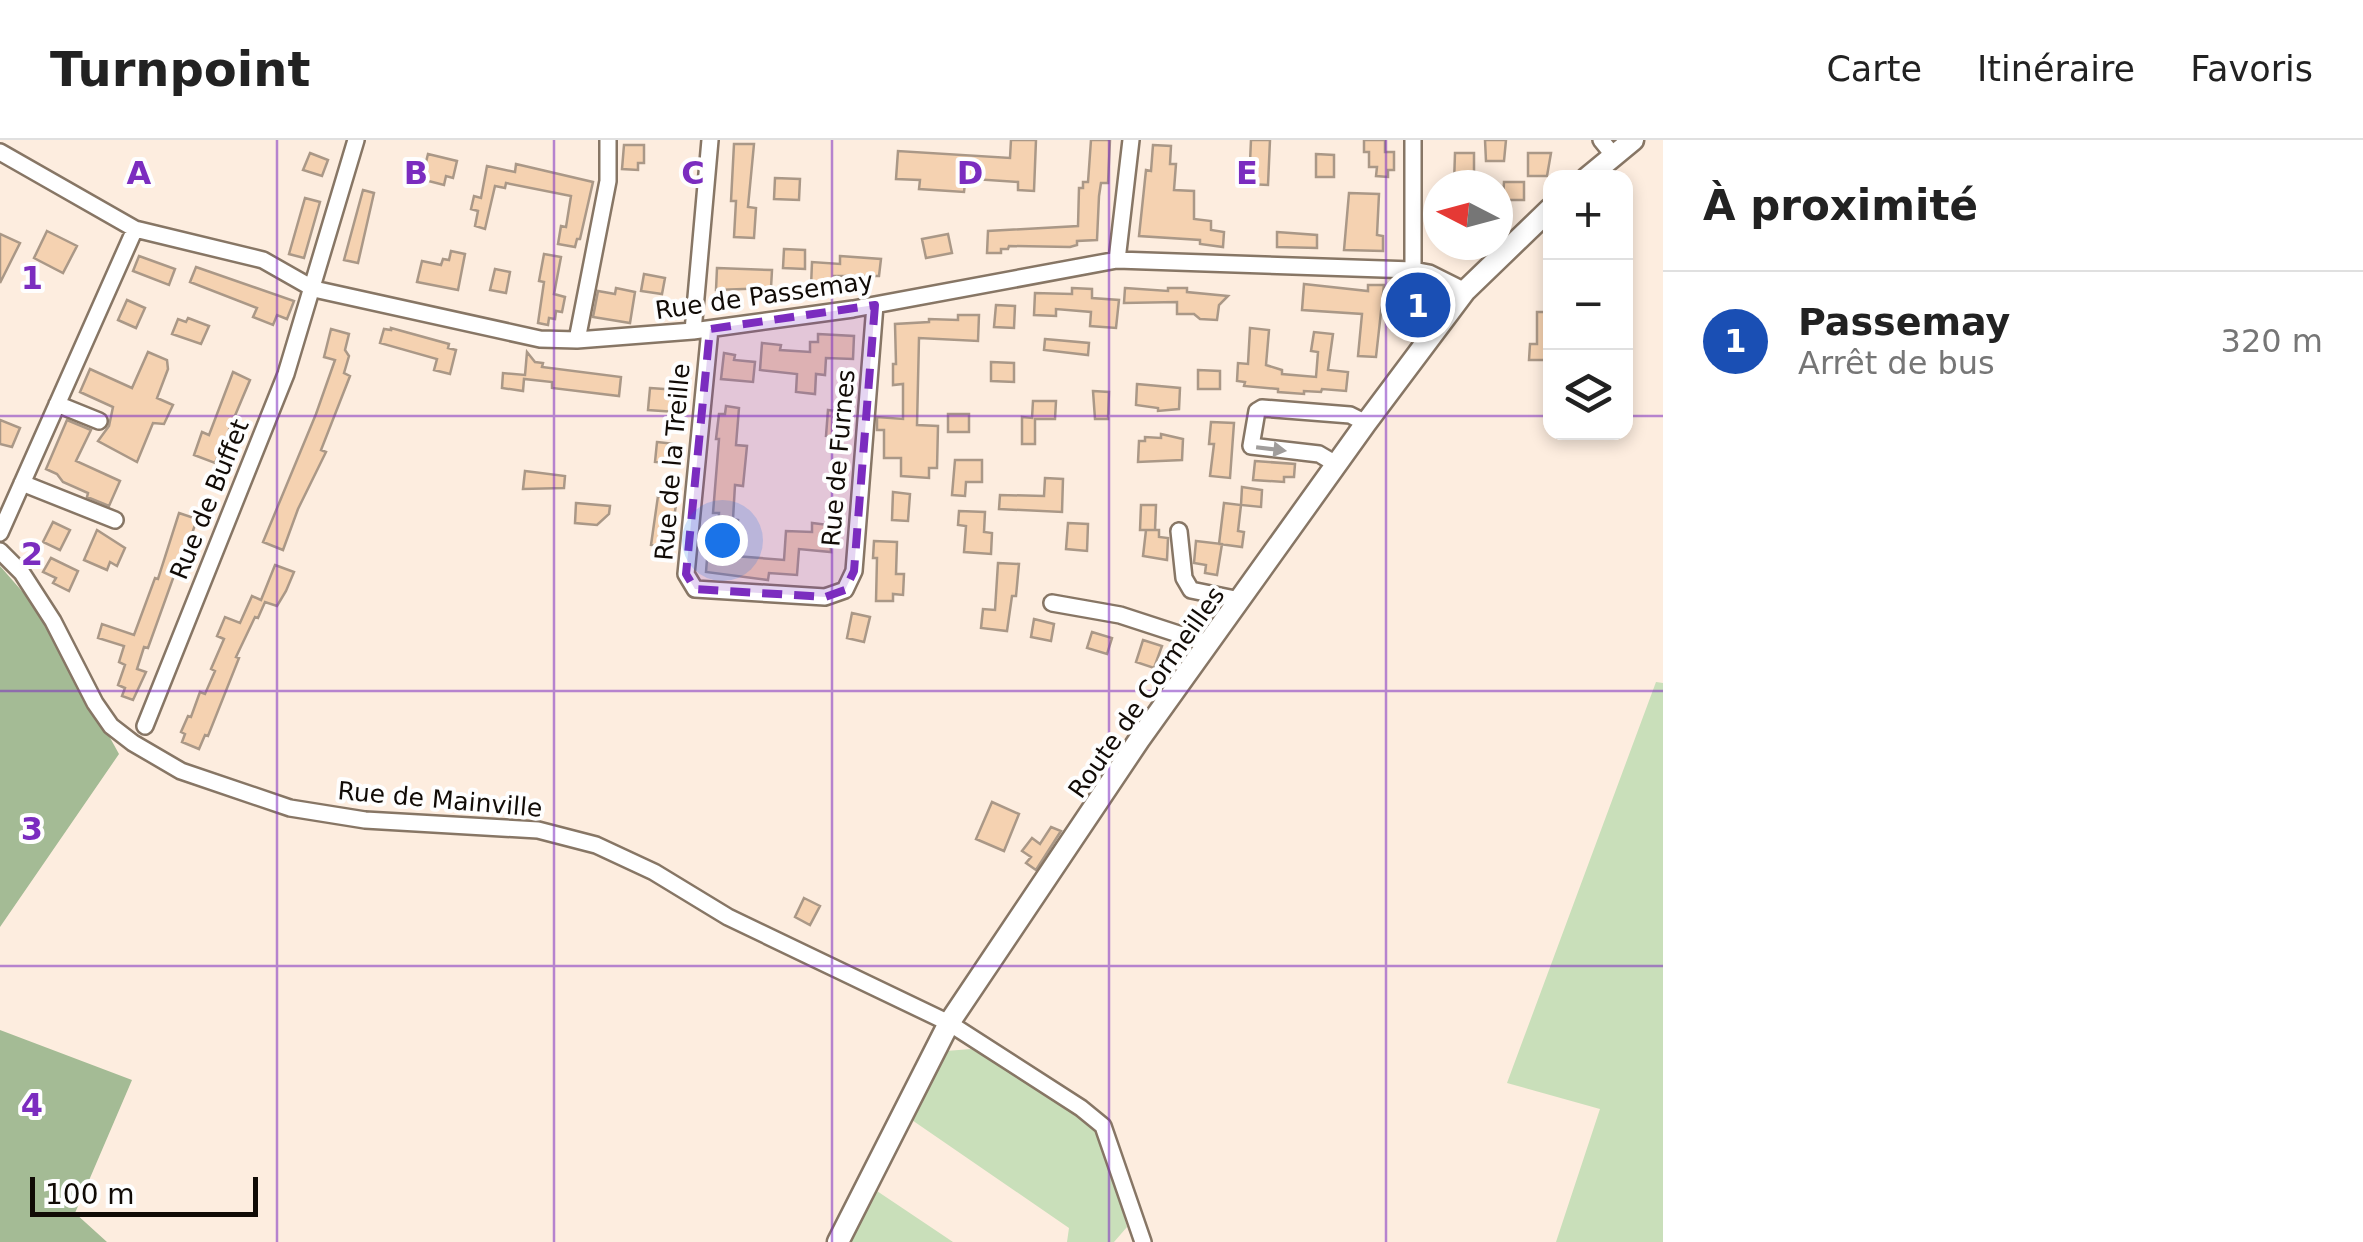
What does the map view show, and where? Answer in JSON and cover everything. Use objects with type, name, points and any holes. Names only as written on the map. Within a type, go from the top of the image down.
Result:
[{"type":"main road","points":[[1592,170],[1607,148],[1633,140]]},
{"type":"main road","name":"Route de Cormeilles","points":[[838,1242],[950,1023],[1140,740],[1336,464],[1465,291],[1543,216]]},
{"type":"street","name":"Rue de Buffet","points":[[145,726],[286,374],[356,140]]},
{"type":"street","points":[[577,340],[608,181],[608,140]]},
{"type":"street","points":[[701,330],[710,140]]},
{"type":"street","points":[[1117,260],[1131,140]]},
{"type":"street","points":[[1414,140],[1413,270],[1445,318]]},
{"type":"street","name":"Rue de Passemay","points":[[0,152],[135,230],[263,260],[314,289],[540,338],[577,340],[701,330],[875,305],[1117,260],[1413,270],[1429,273],[1465,291]]},
{"type":"street","points":[[0,534],[135,230]]},
{"type":"street","name":"Rue de Furnes","points":[[763,595],[825,598],[845,590],[854,571],[875,305]]},
{"type":"street","name":"Rue de la Treille","points":[[701,330],[686,574],[695,589],[763,595]]},
{"type":"street","points":[[57,404],[99,422]]},
{"type":"street","points":[[1336,464],[1319,454],[1252,446],[1255,415],[1262,408],[1350,415],[1366,423]]},
{"type":"street","points":[[22,482],[115,520]]},
{"type":"street","points":[[1180,531],[1184,578],[1191,590],[1240,600]]},
{"type":"street","name":"Rue de Mainville","points":[[0,551],[22,573],[53,621],[95,703],[111,726],[133,743],[181,770],[260,799],[335,816],[538,830],[596,844],[654,872],[728,917],[950,1023],[1104,1126],[1143,1242]]},
{"type":"street","points":[[1052,603],[1120,614],[1209,644]]},
{"type":"highlighted area","points":[[875,305],[854,571],[845,590],[825,597],[695,589],[686,574],[710,329]]},
{"type":"green space","points":[[0,566],[41,613],[119,754],[0,927]]},
{"type":"green space","points":[[1656,682],[1663,683],[1663,1242],[1556,1242],[1600,1109],[1507,1083]]},
{"type":"green space","points":[[0,1030],[132,1080],[75,1213],[107,1242],[0,1242]]},
{"type":"green space","points":[[971,1049],[1092,1120],[1099,1129],[1127,1227],[1114,1242],[1067,1242],[1069,1228],[909,1118],[946,1051]]},
{"type":"green space","points":[[871,1187],[953,1242],[845,1242]]},
{"type":"building","points":[[1011,140],[1036,140],[1034,191],[1018,190],[1018,182],[974,179],[974,183],[965,183],[964,192],[919,189],[920,180],[896,179],[898,151],[1010,158]]},
{"type":"building","points":[[1091,140],[1110,140],[1108,183],[1101,183],[1099,196],[1097,240],[1077,241],[1077,245],[1070,247],[1009,246],[1001,249],[1001,253],[987,253],[988,231],[1078,226],[1079,188],[1088,182]]},
{"type":"building","points":[[1251,140],[1270,140],[1268,185],[1249,184]]},
{"type":"building","points":[[1364,140],[1385,140],[1385,152],[1394,152],[1394,170],[1388,170],[1388,177],[1376,176],[1377,167],[1369,167]]},
{"type":"building","points":[[1485,140],[1506,140],[1504,161],[1486,161]]},
{"type":"building","points":[[734,144],[754,144],[748,207],[756,208],[754,238],[734,237]]},
{"type":"building","points":[[624,145],[644,145],[644,163],[638,163],[638,170],[622,169]]},
{"type":"building","points":[[1153,145],[1171,146],[1170,164],[1176,164],[1174,190],[1194,191],[1194,219],[1211,221],[1211,230],[1224,232],[1223,247],[1200,244],[1200,240],[1139,236],[1146,170],[1151,171]]},
{"type":"building","points":[[310,153],[328,160],[322,176],[303,170]]},
{"type":"building","points":[[1455,153],[1474,153],[1474,170],[1454,170]]},
{"type":"building","points":[[1528,153],[1551,153],[1543,176],[1528,176]]},
{"type":"building","points":[[428,154],[457,161],[453,178],[446,176],[444,185],[417,178],[420,161],[426,162]]},
{"type":"building","points":[[1316,154],[1334,155],[1334,177],[1316,177]]},
{"type":"building","points":[[516,164],[593,182],[575,247],[558,244],[561,226],[566,227],[571,196],[506,183],[505,188],[495,186],[485,229],[475,226],[478,211],[471,209],[474,196],[481,198],[487,166],[515,172]]},
{"type":"building","points":[[775,178],[800,179],[799,200],[774,199]]},
{"type":"building","points":[[1513,182],[1524,182],[1524,200],[1513,200]]},
{"type":"building","points":[[363,190],[374,193],[358,263],[344,260]]},
{"type":"building","points":[[1349,193],[1379,194],[1377,235],[1383,236],[1383,251],[1344,250]]},
{"type":"building","points":[[305,198],[320,202],[304,258],[289,254]]},
{"type":"building","points":[[47,231],[77,246],[63,273],[34,258]]},
{"type":"building","points":[[1277,232],[1317,235],[1317,248],[1277,247]]},
{"type":"building","points":[[0,234],[20,243],[0,283]]},
{"type":"building","points":[[948,234],[952,253],[926,258],[922,239]]},
{"type":"building","points":[[784,249],[805,250],[805,269],[783,268]]},
{"type":"building","points":[[451,251],[465,254],[458,290],[417,282],[422,261],[441,265],[443,259],[449,260]]},
{"type":"building","points":[[544,254],[561,257],[554,294],[565,297],[562,312],[556,311],[555,319],[549,318],[548,325],[538,323]]},
{"type":"building","points":[[139,256],[175,269],[169,285],[133,271]]},
{"type":"building","points":[[840,256],[881,259],[879,276],[834,276],[833,288],[811,287],[812,262],[840,264]]},
{"type":"building","points":[[196,267],[294,301],[287,319],[277,315],[273,325],[253,317],[257,308],[190,282]]},
{"type":"building","points":[[717,268],[772,270],[771,288],[716,290]]},
{"type":"building","points":[[495,269],[510,272],[506,293],[490,290]]},
{"type":"building","points":[[644,274],[665,278],[662,294],[641,291]]},
{"type":"building","points":[[1304,284],[1368,291],[1368,285],[1384,285],[1376,357],[1358,356],[1362,314],[1302,310]]},
{"type":"building","points":[[616,288],[635,292],[630,323],[593,317],[598,291],[615,294]]},
{"type":"building","points":[[1072,288],[1092,289],[1092,298],[1119,300],[1116,328],[1090,326],[1091,312],[1056,309],[1056,316],[1034,315],[1035,293],[1072,294]]},
{"type":"building","points":[[1125,288],[1187,288],[1187,292],[1228,296],[1219,305],[1217,320],[1200,319],[1194,314],[1177,314],[1177,302],[1124,303]]},
{"type":"building","points":[[127,300],[145,308],[136,328],[118,320]]},
{"type":"building","points":[[996,305],[1015,306],[1014,328],[994,327]]},
{"type":"building","points":[[1537,312],[1543,312],[1543,360],[1529,360],[1530,344],[1537,344]]},
{"type":"building","points":[[958,315],[979,315],[978,341],[919,338],[917,425],[938,426],[937,468],[929,468],[929,478],[901,476],[901,458],[884,458],[884,430],[877,430],[877,417],[903,419],[903,384],[893,385],[895,324],[958,320]]},
{"type":"building","points":[[188,318],[209,326],[201,344],[172,334],[178,319],[186,322]]},
{"type":"building","points":[[1250,328],[1269,330],[1266,365],[1282,370],[1282,374],[1316,377],[1318,352],[1311,351],[1314,332],[1333,334],[1328,370],[1348,372],[1346,391],[1322,389],[1304,394],[1244,386],[1245,382],[1237,381],[1238,363],[1248,364]]},
{"type":"building","points":[[331,329],[349,334],[344,373],[350,376],[321,450],[326,452],[283,550],[263,542],[335,360],[324,357]]},
{"type":"building","points":[[384,329],[449,344],[448,348],[456,350],[450,374],[434,370],[437,359],[380,343]]},
{"type":"building","points":[[818,334],[854,336],[853,359],[826,358],[825,375],[816,374],[815,394],[796,392],[797,374],[760,370],[762,343],[781,345],[780,350],[810,352],[810,342],[818,342]]},
{"type":"building","points":[[1045,339],[1089,343],[1088,355],[1044,350]]},
{"type":"building","points":[[148,352],[167,360],[168,369],[157,398],[173,405],[164,424],[153,423],[137,462],[98,441],[109,426],[113,407],[80,392],[90,369],[132,388]]},
{"type":"building","points":[[527,352],[535,362],[543,363],[542,367],[621,377],[619,396],[552,388],[552,382],[524,379],[523,391],[502,388],[503,373],[525,375]]},
{"type":"building","points":[[724,353],[735,355],[734,360],[755,362],[753,382],[721,379]]},
{"type":"building","points":[[991,362],[1014,363],[1014,382],[991,381]]},
{"type":"building","points":[[1198,370],[1220,371],[1220,389],[1198,389]]},
{"type":"building","points":[[233,372],[250,380],[215,463],[194,455],[202,432],[209,435]]},
{"type":"building","points":[[1137,384],[1180,388],[1179,409],[1158,411],[1136,405]]},
{"type":"building","points":[[650,388],[678,390],[676,412],[648,410]]},
{"type":"building","points":[[1093,391],[1109,392],[1108,419],[1095,419]]},
{"type":"building","points":[[1033,401],[1056,401],[1055,419],[1035,419],[1035,444],[1022,444],[1022,417],[1032,418]]},
{"type":"building","points":[[726,406],[739,408],[736,445],[747,446],[743,486],[735,485],[735,556],[784,560],[786,531],[812,532],[812,523],[829,525],[831,552],[799,549],[797,575],[769,573],[768,580],[706,572],[708,547],[716,548],[716,439],[719,414],[725,414]]},
{"type":"building","points":[[828,410],[847,412],[846,438],[826,436]]},
{"type":"building","points":[[948,414],[969,414],[969,432],[948,432]]},
{"type":"building","points":[[0,420],[20,428],[12,447],[0,444]]},
{"type":"building","points":[[67,420],[91,430],[76,461],[120,481],[109,506],[87,497],[88,493],[46,469]]},
{"type":"building","points":[[1211,422],[1234,423],[1230,478],[1210,476],[1214,444],[1209,444]]},
{"type":"building","points":[[1161,434],[1183,439],[1182,460],[1138,462],[1139,441],[1145,441],[1145,437],[1161,438]]},
{"type":"building","points":[[657,442],[676,444],[674,464],[655,462]]},
{"type":"building","points":[[955,460],[982,460],[982,482],[966,482],[965,496],[952,495]]},
{"type":"building","points":[[1255,461],[1295,464],[1294,477],[1284,477],[1284,482],[1253,480]]},
{"type":"building","points":[[525,471],[565,476],[564,488],[523,489]]},
{"type":"building","points":[[1045,478],[1063,479],[1062,512],[999,509],[1000,495],[1044,496]]},
{"type":"building","points":[[1242,487],[1262,490],[1261,507],[1241,505]]},
{"type":"building","points":[[893,492],[910,494],[908,521],[892,520]]},
{"type":"building","points":[[658,496],[677,497],[670,547],[651,545]]},
{"type":"building","points":[[576,503],[610,506],[609,514],[597,525],[575,523]]},
{"type":"building","points":[[1224,503],[1241,505],[1238,531],[1244,532],[1242,547],[1219,544]]},
{"type":"building","points":[[1141,505],[1156,505],[1155,530],[1140,530]]},
{"type":"building","points":[[959,511],[985,512],[984,532],[992,533],[991,554],[964,552],[966,526],[958,525]]},
{"type":"building","points":[[179,513],[197,519],[148,648],[144,647],[137,669],[146,672],[133,700],[122,696],[125,688],[118,685],[125,665],[119,662],[124,646],[98,638],[102,624],[134,635],[155,578],[158,579]]},
{"type":"building","points":[[53,522],[70,530],[60,550],[43,542]]},
{"type":"building","points":[[1068,523],[1088,524],[1087,551],[1066,549]]},
{"type":"building","points":[[97,530],[125,548],[117,566],[110,562],[107,570],[84,560]]},
{"type":"building","points":[[1146,530],[1159,530],[1159,537],[1168,538],[1167,560],[1143,556]]},
{"type":"building","points":[[874,541],[897,542],[896,574],[904,574],[903,595],[893,594],[893,601],[876,601]]},
{"type":"building","points":[[1196,541],[1222,544],[1217,575],[1205,573],[1206,565],[1194,563]]},
{"type":"building","points":[[51,558],[78,571],[69,591],[43,572]]},
{"type":"building","points":[[998,563],[1019,564],[1007,631],[981,628],[983,609],[995,610]]},
{"type":"building","points":[[275,565],[294,572],[286,591],[277,606],[265,602],[258,618],[255,617],[208,736],[205,735],[199,749],[182,742],[185,734],[181,732],[188,716],[191,717],[200,692],[205,694],[215,671],[211,669],[224,639],[217,636],[225,617],[240,623],[252,596],[261,600]]},
{"type":"building","points":[[852,613],[870,617],[864,642],[847,638]]},
{"type":"building","points":[[1034,619],[1054,624],[1051,641],[1031,637]]},
{"type":"building","points":[[1092,632],[1112,638],[1107,654],[1087,648]]},
{"type":"building","points":[[1143,640],[1162,646],[1154,668],[1136,662]]},
{"type":"building","points":[[992,802],[1019,814],[1004,851],[976,839]]},
{"type":"building","points":[[1051,827],[1061,831],[1036,870],[1026,863],[1031,857],[1022,851],[1032,838],[1040,844]]},
{"type":"building","points":[[804,898],[820,906],[810,925],[795,917]]},
{"type":"place","name":"Passemay","points":[[1418,305]]}]
